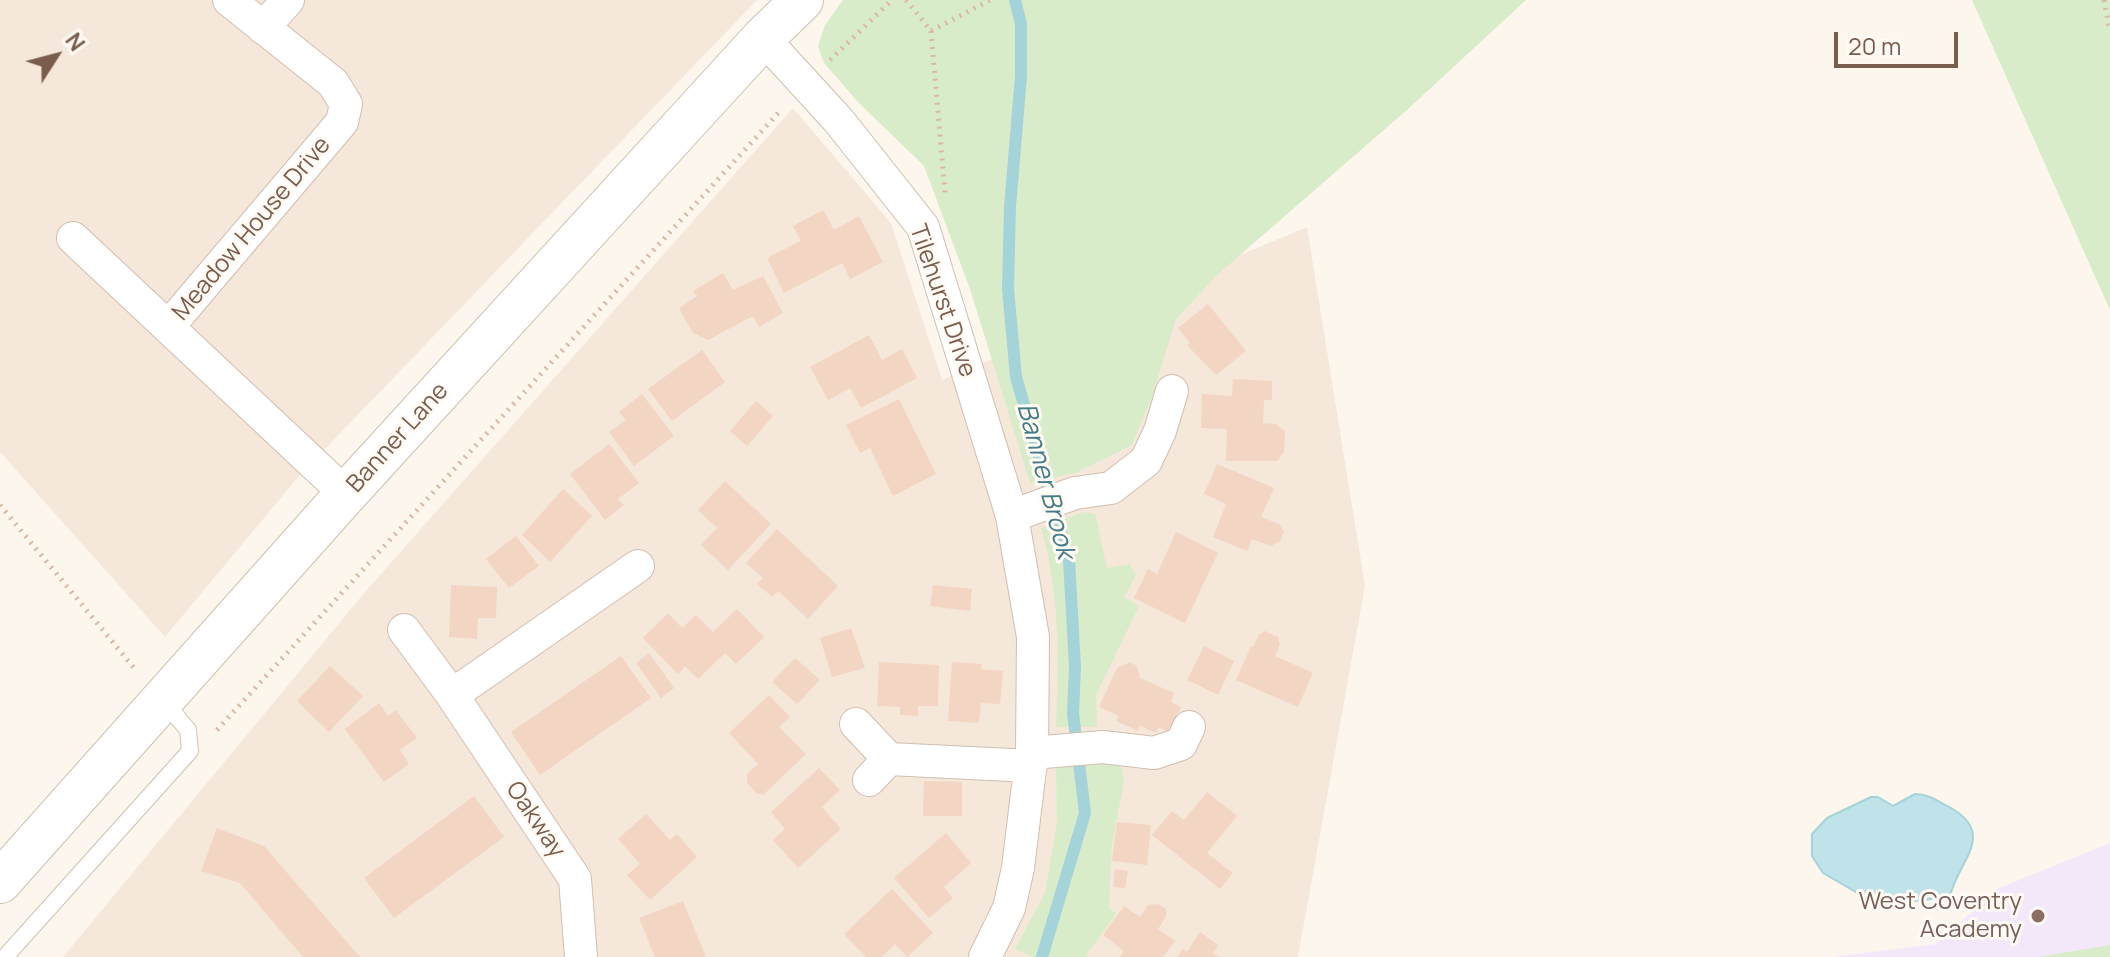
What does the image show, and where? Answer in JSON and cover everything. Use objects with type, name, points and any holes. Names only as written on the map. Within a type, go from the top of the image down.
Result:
[{"type":"street","name":"Meadow House Drive","points":[[168,327],[342,122],[346,104],[333,83],[229,0]]},
{"type":"street","points":[[263,28],[288,0]]},
{"type":"street","name":"Banner Lane","points":[[0,882],[346,494],[763,38],[802,0]]},
{"type":"street","name":"Tilehurst Drive","points":[[763,38],[839,121],[923,227],[1025,511],[1039,757],[1009,908],[985,957]]},
{"type":"street","name":"Meadow House Drive","points":[[73,238],[346,494]]},
{"type":"street","points":[[1025,511],[1075,493],[1111,488],[1146,461],[1160,431],[1172,391]]},
{"type":"street","points":[[452,695],[638,566]]},
{"type":"street","name":"Oakway","points":[[404,630],[452,695],[575,879],[581,957]]},
{"type":"street","points":[[856,724],[879,770],[1039,757],[1103,747],[1154,753],[1181,744],[1189,727]]},
{"type":"lane","points":[[5,957],[190,751],[188,730],[162,699]]},
{"type":"path","points":[[209,739],[805,83],[892,0]]},
{"type":"path","points":[[906,0],[931,31],[946,200]]},
{"type":"path","points":[[931,31],[990,0]]},
{"type":"path","points":[[2104,0],[2110,31]]},
{"type":"path","points":[[0,505],[102,631],[162,699]]},
{"type":"shaded area","points":[[0,0],[757,0],[299,476],[165,637],[0,452]]},
{"type":"shaded area","name":"Banner Brook","points":[[793,108],[891,223],[942,380],[1307,227],[1365,586],[1298,957],[63,957],[365,592]]},
{"type":"shaded area","name":"West Coventry Academy","points":[[2110,843],[2110,957],[1832,957],[1936,944],[1997,889]]},
{"type":"green space","points":[[843,0],[1526,0],[1408,109],[1217,275],[1176,319],[1152,396],[1132,445],[1075,473],[1030,483],[970,289],[924,166],[858,102],[824,63],[818,46],[825,25]]},
{"type":"green space","points":[[1972,0],[2110,0],[2110,310]]},
{"type":"green space","points":[[1083,512],[1095,514],[1107,568],[1129,564],[1136,575],[1124,597],[1139,606],[1096,695],[1097,727],[1056,727],[1057,627],[1052,577],[1041,528]]},
{"type":"green space","points":[[1114,761],[1122,769],[1124,782],[1112,844],[1109,908],[1116,913],[1085,957],[1034,957],[1015,949],[1045,893],[1057,823],[1056,762]]},
{"type":"green space","points":[[2110,945],[2110,957],[2038,957]]},
{"type":"water","points":[[1915,794],[1951,808],[1965,818],[1972,829],[1970,850],[1950,897],[1878,905],[1823,873],[1812,856],[1812,834],[1827,818],[1871,797],[1878,797],[1893,806]]},
{"type":"building","points":[[823,210],[834,230],[859,216],[883,262],[850,279],[842,263],[784,293],[767,258],[801,241],[793,226]]},
{"type":"building","points":[[723,273],[733,290],[763,276],[783,313],[759,327],[753,316],[708,340],[693,333],[679,308],[697,296],[693,291]]},
{"type":"building","points":[[1208,304],[1246,351],[1216,375],[1187,345],[1190,343],[1178,328]]},
{"type":"building","points":[[869,335],[882,360],[902,349],[917,378],[861,408],[850,388],[828,400],[810,367]]},
{"type":"building","points":[[702,350],[725,382],[672,421],[648,389]]},
{"type":"building","points":[[1233,379],[1272,381],[1272,400],[1264,400],[1263,423],[1276,424],[1285,431],[1284,452],[1277,461],[1226,461],[1227,429],[1201,428],[1202,394],[1232,396]]},
{"type":"building","points":[[642,394],[674,436],[634,466],[609,432],[626,420],[619,412]]},
{"type":"building","points":[[899,399],[936,474],[893,496],[870,448],[860,453],[846,425]]},
{"type":"building","points":[[756,401],[773,416],[747,446],[730,431]]},
{"type":"building","points":[[609,444],[639,483],[618,499],[624,505],[605,520],[570,474]]},
{"type":"building","points":[[1217,464],[1274,488],[1261,517],[1279,524],[1284,531],[1280,541],[1271,546],[1252,539],[1247,551],[1213,537],[1226,504],[1204,494]]},
{"type":"building","points":[[725,481],[771,524],[728,570],[701,545],[717,528],[698,510]]},
{"type":"building","points":[[563,489],[592,516],[550,562],[522,535]]},
{"type":"building","points":[[777,529],[838,586],[808,619],[778,591],[772,597],[757,584],[763,578],[746,563]]},
{"type":"building","points":[[1176,532],[1218,553],[1185,623],[1134,598],[1148,569],[1157,574]]},
{"type":"building","points":[[516,536],[539,566],[509,588],[486,559]]},
{"type":"building","points":[[451,585],[497,587],[496,618],[478,618],[477,639],[449,637]]},
{"type":"building","points":[[933,585],[972,589],[970,611],[930,606]]},
{"type":"building","points":[[737,609],[764,637],[736,664],[725,653],[698,679],[685,666],[678,674],[643,638],[668,613],[682,628],[696,615],[713,632]]},
{"type":"building","points":[[851,628],[865,668],[832,677],[820,638]]},
{"type":"building","points":[[1265,631],[1278,637],[1280,645],[1275,656],[1313,673],[1298,707],[1236,680],[1251,646]]},
{"type":"building","points":[[1204,646],[1234,661],[1218,695],[1187,680]]},
{"type":"building","points":[[649,653],[674,688],[661,698],[636,663]]},
{"type":"building","points":[[621,656],[651,698],[540,775],[511,732]]},
{"type":"building","points":[[795,658],[820,680],[797,704],[772,682]]},
{"type":"building","points":[[879,662],[939,665],[938,706],[918,706],[918,716],[900,715],[900,707],[877,706]]},
{"type":"building","points":[[952,662],[982,664],[981,669],[1003,671],[1000,704],[981,703],[979,723],[948,721]]},
{"type":"building","points":[[1130,662],[1137,666],[1140,678],[1174,693],[1171,702],[1181,707],[1169,732],[1159,727],[1156,733],[1140,726],[1138,731],[1116,721],[1119,716],[1099,707],[1117,668]]},
{"type":"building","points":[[330,666],[363,696],[329,732],[297,701]]},
{"type":"building","points":[[769,695],[790,717],[779,727],[806,754],[763,795],[756,793],[747,783],[747,774],[758,764],[729,733]]},
{"type":"building","points":[[379,703],[388,716],[396,710],[417,738],[400,750],[409,764],[384,782],[345,729]]},
{"type":"building","points":[[819,768],[840,790],[822,807],[841,829],[798,868],[773,840],[785,829],[771,812]]},
{"type":"building","points":[[924,781],[962,782],[962,816],[923,816]]},
{"type":"building","points":[[1207,792],[1237,816],[1207,853],[1233,873],[1220,889],[1152,835],[1172,811],[1184,820]]},
{"type":"building","points":[[474,796],[504,837],[394,918],[364,878]]},
{"type":"building","points":[[646,814],[670,840],[677,834],[697,857],[650,900],[627,875],[640,864],[618,839]]},
{"type":"building","points":[[1117,822],[1151,825],[1147,865],[1112,861]]},
{"type":"building","points":[[217,828],[264,846],[360,957],[303,957],[240,883],[201,871]]},
{"type":"building","points":[[946,833],[971,863],[944,887],[953,898],[929,918],[894,878]]},
{"type":"building","points":[[1115,869],[1128,871],[1125,888],[1113,887]]},
{"type":"building","points":[[892,889],[933,933],[907,957],[895,944],[882,957],[866,957],[844,934]]},
{"type":"building","points":[[683,901],[706,957],[655,957],[639,918]]},
{"type":"building","points":[[1158,904],[1166,909],[1166,917],[1158,929],[1175,941],[1163,957],[1120,957],[1124,951],[1103,935],[1124,906],[1140,917],[1148,905]]},
{"type":"building","points":[[1200,932],[1218,945],[1213,953],[1219,957],[1177,957],[1183,949],[1187,952]]},
{"type":"waterway","name":"Banner Brook","points":[[1015,0],[1021,24],[1021,76],[1010,207],[1008,289],[1016,377],[1069,560],[1075,667],[1073,713],[1085,813],[1042,957]]},
{"type":"place","name":"West Coventry Academy","points":[[2038,916]]}]
